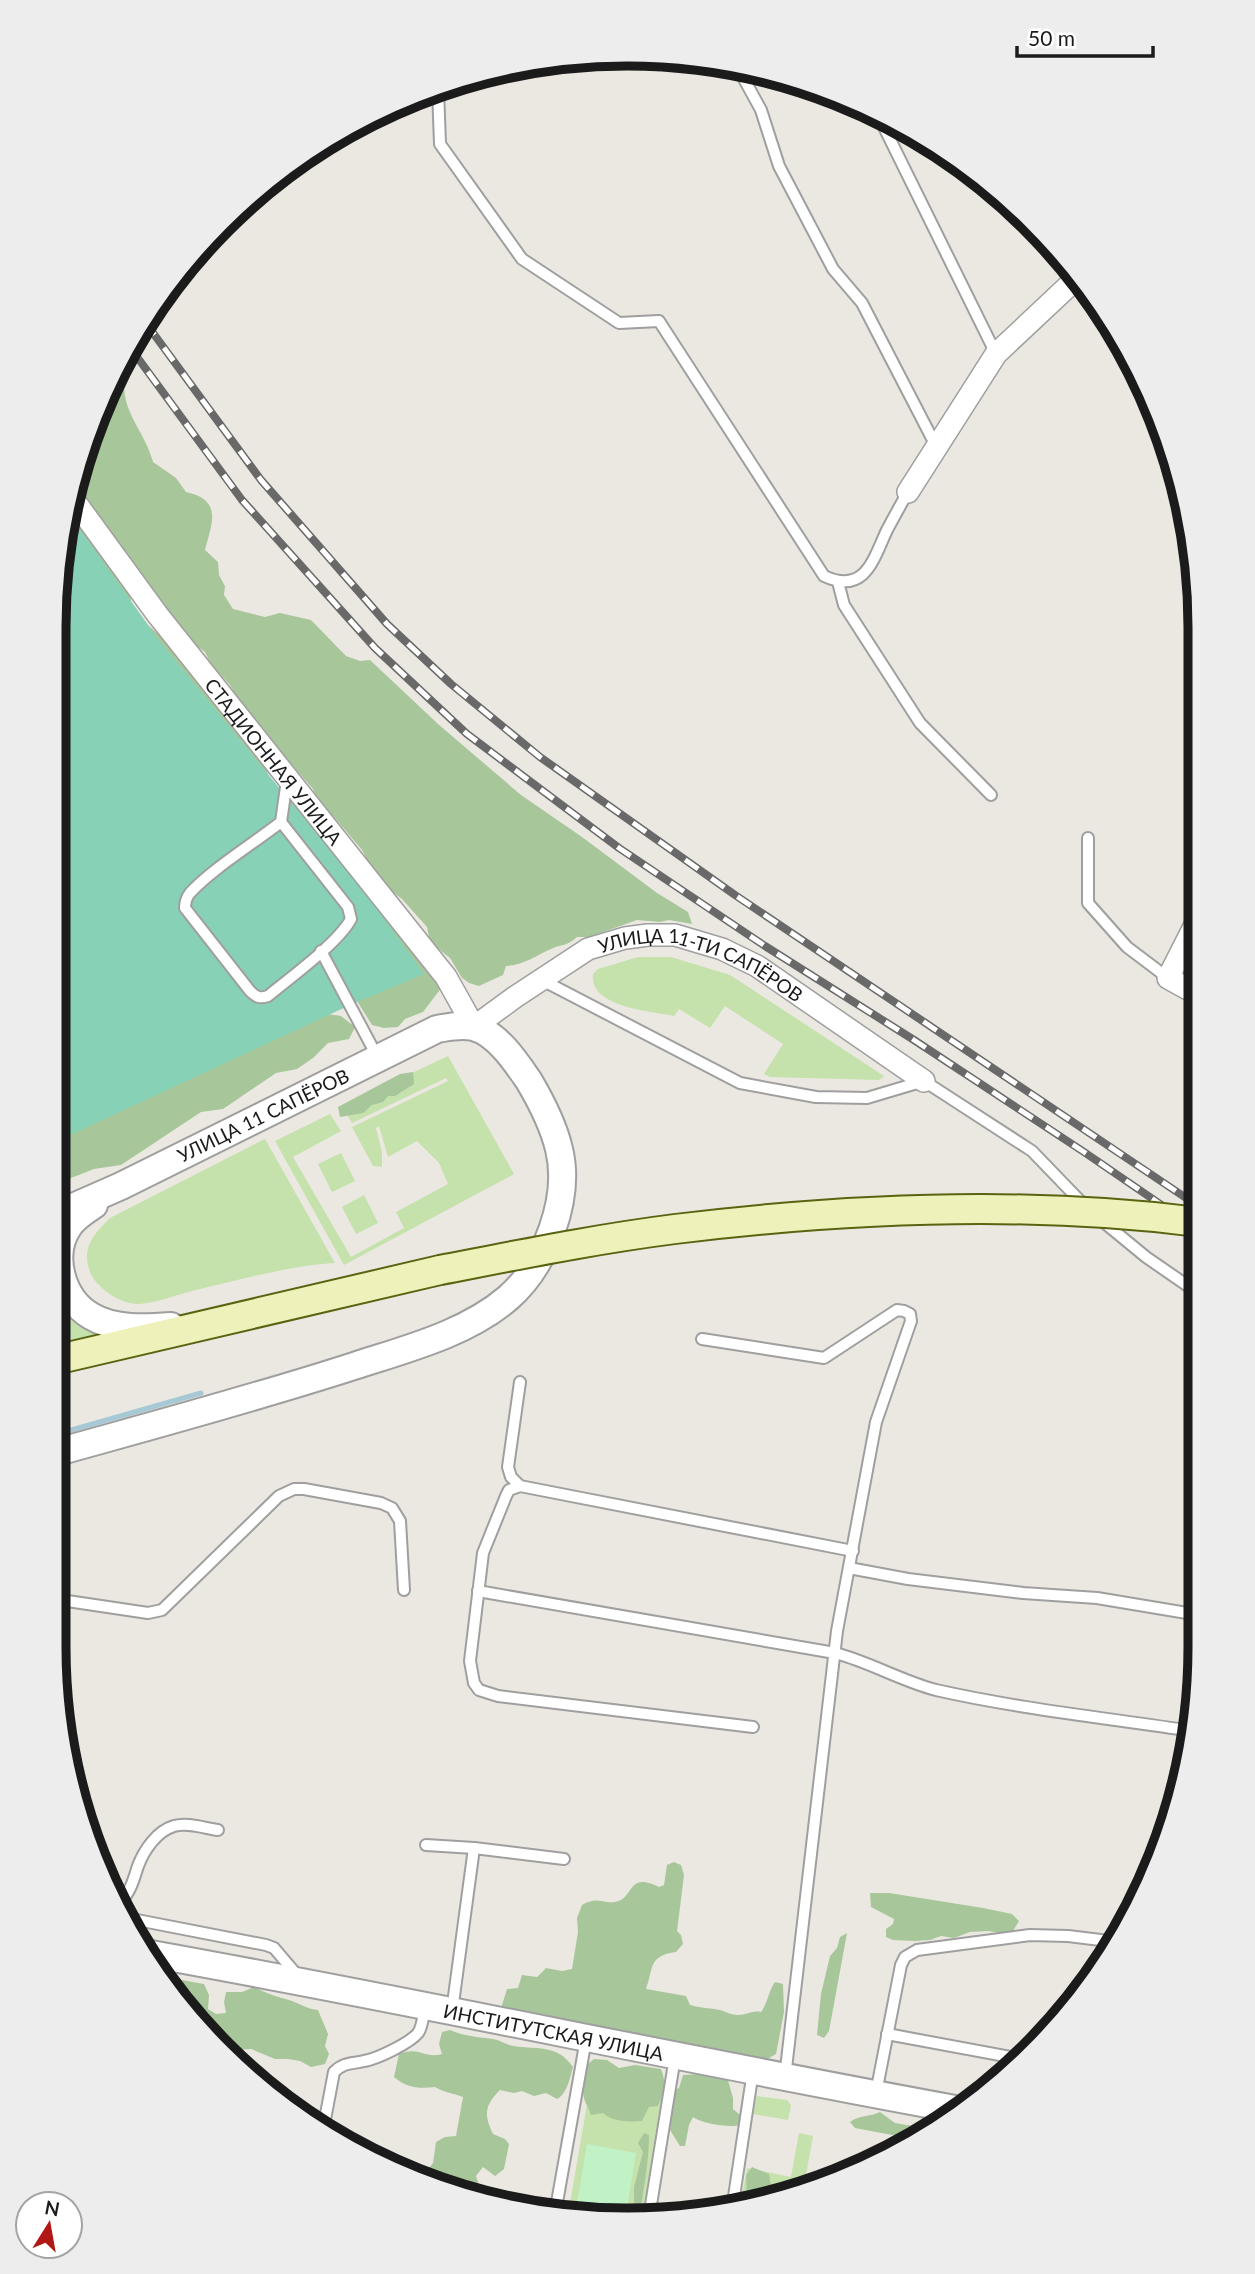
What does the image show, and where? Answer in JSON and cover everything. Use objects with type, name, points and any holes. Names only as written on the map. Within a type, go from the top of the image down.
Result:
[{"type":"main road","points":[[66,1357],[440,1270],[673,1229],[795,1217],[938,1209],[1062,1212],[1188,1221]]},
{"type":"street","points":[[908,492],[996,355],[1071,284]]},
{"type":"street","name":"СТАДИОННАЯ УЛИЦА","points":[[80,508],[158,614],[446,977],[474,1027]]},
{"type":"street","name":"УЛИЦА 11-ТИ САПЁРОВ","points":[[474,1027],[588,948],[625,938],[675,934],[722,949],[757,966],[924,1081]]},
{"type":"street","points":[[1188,939],[1168,978],[1188,989]]},
{"type":"street","name":"УЛИЦА 11 САПЁРОВ","points":[[66,1209],[121,1185],[437,1029],[456,1025],[474,1027]]},
{"type":"street","points":[[66,1450],[309,1381],[425,1343],[484,1316],[509,1297],[529,1275],[547,1246],[556,1218],[561,1184],[560,1152],[550,1121],[523,1072],[491,1035],[474,1027]]},
{"type":"street","points":[[66,1233],[78,1217],[121,1185]]},
{"type":"street","points":[[66,1289],[77,1306],[105,1322],[139,1327],[208,1324]]},
{"type":"street","name":"ИНСТИТУТСКАЯ УЛИЦА","points":[[160,1956],[947,2108]]},
{"type":"lane","points":[[744,79],[761,110],[779,166],[833,269],[862,303],[936,446]]},
{"type":"lane","points":[[438,99],[440,144],[522,259],[620,323],[659,321],[824,576],[838,582],[850,582],[863,575],[874,561],[908,492]]},
{"type":"lane","points":[[885,129],[996,355]]},
{"type":"lane","points":[[838,582],[844,605],[920,723],[991,795]]},
{"type":"lane","points":[[281,822],[351,913],[351,919],[348,926],[321,951],[263,998],[255,996],[185,908],[185,901],[189,894],[281,822],[287,776]]},
{"type":"lane","points":[[1088,838],[1088,903],[1127,947],[1168,978]]},
{"type":"lane","points":[[321,951],[378,1058]]},
{"type":"lane","points":[[540,979],[740,1083],[816,1097],[867,1098],[924,1081],[1032,1151],[1094,1215],[1146,1257],[1188,1286]]},
{"type":"lane","points":[[702,1339],[824,1358],[897,1310],[910,1314],[911,1321],[876,1422],[849,1569],[835,1653],[785,2077]]},
{"type":"lane","points":[[520,1382],[508,1467],[511,1477],[520,1486]]},
{"type":"lane","points":[[753,1727],[498,1696],[478,1690],[470,1661],[483,1553],[509,1490],[520,1486],[853,1551]]},
{"type":"lane","points":[[66,1600],[148,1613],[162,1610],[279,1496],[294,1489],[386,1504],[392,1508],[400,1521],[404,1590]]},
{"type":"lane","points":[[849,1569],[1023,1593],[1097,1598],[1188,1613]]},
{"type":"lane","points":[[478,1591],[835,1653],[936,1690],[1182,1730]]},
{"type":"lane","points":[[125,1896],[141,1858],[164,1832],[174,1826],[187,1825],[218,1830]]},
{"type":"lane","points":[[426,1845],[564,1859]]},
{"type":"lane","points":[[452,2011],[474,1848]]},
{"type":"lane","points":[[138,1920],[274,1948],[303,1982]]},
{"type":"lane","points":[[876,2095],[901,1965],[905,1957],[916,1950],[1030,1935],[1105,1940]]},
{"type":"lane","points":[[325,2119],[334,2072],[348,2063],[376,2058],[413,2037],[419,2031],[425,2007]]},
{"type":"lane","points":[[887,2034],[1009,2057]]},
{"type":"lane","points":[[557,2203],[586,2039]]},
{"type":"lane","points":[[651,2207],[675,2057]]},
{"type":"lane","points":[[734,2198],[753,2071]]},
{"type":"green space","points":[[125,378],[129,410],[153,462],[176,478],[186,492],[206,501],[210,507],[212,522],[205,550],[218,562],[219,575],[225,586],[224,595],[233,609],[265,617],[280,613],[311,620],[346,656],[360,661],[370,660],[438,724],[521,795],[657,893],[688,912],[692,924],[669,920],[637,920],[589,937],[577,937],[524,962],[506,966],[503,975],[479,986],[469,983],[462,978],[450,958],[430,942],[427,927],[402,899],[378,881],[362,850],[334,817],[319,806],[313,789],[285,757],[272,748],[264,729],[238,700],[205,652],[190,641],[183,629],[163,612],[157,596],[146,579],[139,574],[81,500],[96,447]]},
{"type":"green space","points":[[77,517],[129,590],[133,612],[166,641],[261,750],[314,1012],[341,1016],[355,1027],[349,1039],[328,1043],[297,1069],[276,1073],[223,1109],[201,1112],[121,1165],[94,1169],[66,1178],[66,628],[71,554]]},
{"type":"green space","points":[[76,524],[158,639],[372,902],[424,974],[350,1005],[66,1137],[66,628]]},
{"type":"green space","points":[[295,795],[442,987],[423,1012],[405,1019],[398,1027],[372,1025],[347,985],[296,826],[289,799]]},
{"type":"green space","points":[[638,957],[671,957],[730,975],[884,1076],[879,1080],[770,1077],[764,1074],[783,1044],[725,1006],[710,1028],[679,1009],[674,1016],[652,1012],[624,1006],[601,994],[594,985],[593,974],[598,969]]},
{"type":"green space","points":[[448,1056],[514,1174],[344,1265],[275,1141],[330,1114],[341,1131],[293,1157],[351,1257],[404,1228],[396,1212],[448,1184],[439,1163],[417,1141],[388,1157],[379,1126],[376,1128],[382,1152],[382,1167],[373,1166],[352,1127],[448,1081],[446,1078],[352,1123],[342,1106]]},
{"type":"green space","points":[[413,1072],[414,1084],[395,1096],[388,1096],[383,1102],[372,1105],[363,1113],[340,1117],[338,1107],[400,1074]]},
{"type":"green space","points":[[265,1139],[335,1263],[281,1270],[139,1304],[132,1304],[109,1294],[96,1282],[89,1269],[87,1253],[91,1240],[110,1218]]},
{"type":"green space","points":[[341,1153],[355,1181],[332,1192],[318,1164]]},
{"type":"green space","points":[[364,1195],[378,1223],[356,1234],[342,1207]]},
{"type":"green space","points":[[66,1303],[104,1335],[66,1347]]},
{"type":"green space","points":[[674,1862],[681,1865],[684,1875],[677,1931],[683,1944],[676,1952],[656,1960],[646,1989],[686,1996],[690,2005],[738,2015],[761,2012],[775,1982],[783,1984],[784,2012],[776,2054],[764,2061],[503,2013],[502,2005],[507,1989],[518,1988],[522,1975],[537,1977],[546,1968],[562,1971],[572,1969],[578,1932],[577,1918],[582,1905],[592,1901],[621,1900],[632,1887],[641,1882],[659,1887],[664,1885],[667,1865]]},
{"type":"green space","points":[[870,1893],[889,1893],[983,1908],[1012,1914],[1019,1921],[1013,1931],[1002,1933],[970,1932],[954,1938],[941,1936],[930,1940],[893,1940],[886,1937],[886,1929],[893,1924],[894,1919],[871,1907]]},
{"type":"green space","points":[[847,1933],[829,2031],[824,2038],[817,2035],[821,1994],[830,1956],[837,1948],[840,1937]]},
{"type":"green space","points":[[176,1979],[204,1984],[209,1995],[208,2009],[216,2014],[226,2013],[226,1992],[242,1992],[254,1987],[318,2010],[328,2034],[325,2046],[329,2054],[325,2064],[311,2067],[300,2061],[275,2059],[251,2049],[239,2050]]},
{"type":"green space","points":[[450,2030],[511,2045],[554,2051],[573,2067],[566,2090],[557,2099],[546,2093],[534,2096],[522,2091],[514,2093],[500,2090],[491,2101],[487,2111],[490,2127],[493,2134],[505,2139],[509,2144],[504,2169],[495,2176],[483,2167],[476,2176],[480,2187],[447,2178],[432,2172],[429,2168],[433,2163],[436,2142],[445,2137],[456,2136],[463,2097],[435,2087],[408,2086],[394,2077],[399,2054],[412,2051],[442,2054],[439,2044],[442,2032]]},
{"type":"green space","points":[[594,2059],[607,2060],[619,2068],[635,2065],[661,2069],[664,2088],[658,2106],[649,2107],[642,2121],[616,2120],[603,2113],[591,2115],[584,2098],[583,2078],[584,2067]]},
{"type":"green space","points":[[683,2075],[727,2077],[733,2109],[740,2115],[741,2125],[716,2125],[693,2117],[685,2146],[680,2146],[670,2130],[673,2091],[679,2088]]},
{"type":"green space","points":[[591,2081],[662,2094],[643,2207],[570,2204]]},
{"type":"green space","points":[[757,2096],[787,2100],[791,2105],[788,2120],[753,2114]]},
{"type":"green space","points":[[880,2112],[895,2123],[917,2127],[900,2136],[855,2128],[850,2122]]},
{"type":"green space","points":[[644,2133],[649,2135],[641,2207],[634,2208],[634,2187],[643,2152],[638,2143]]},
{"type":"green space","points":[[799,2133],[813,2136],[805,2179],[742,2196],[747,2168],[791,2177]]},
{"type":"green space","points":[[587,2144],[636,2153],[627,2208],[577,2205]]},
{"type":"green space","points":[[752,2167],[769,2174],[770,2189],[747,2195],[746,2175]]},
{"type":"waterway","points":[[66,1432],[201,1393]]},
{"type":"railway","points":[[152,331],[261,480],[387,624],[451,684],[540,757],[735,895],[1188,1199]]},
{"type":"railway","points":[[137,356],[242,500],[375,648],[467,734],[619,848],[765,946],[1084,1152],[1188,1223]]}]
